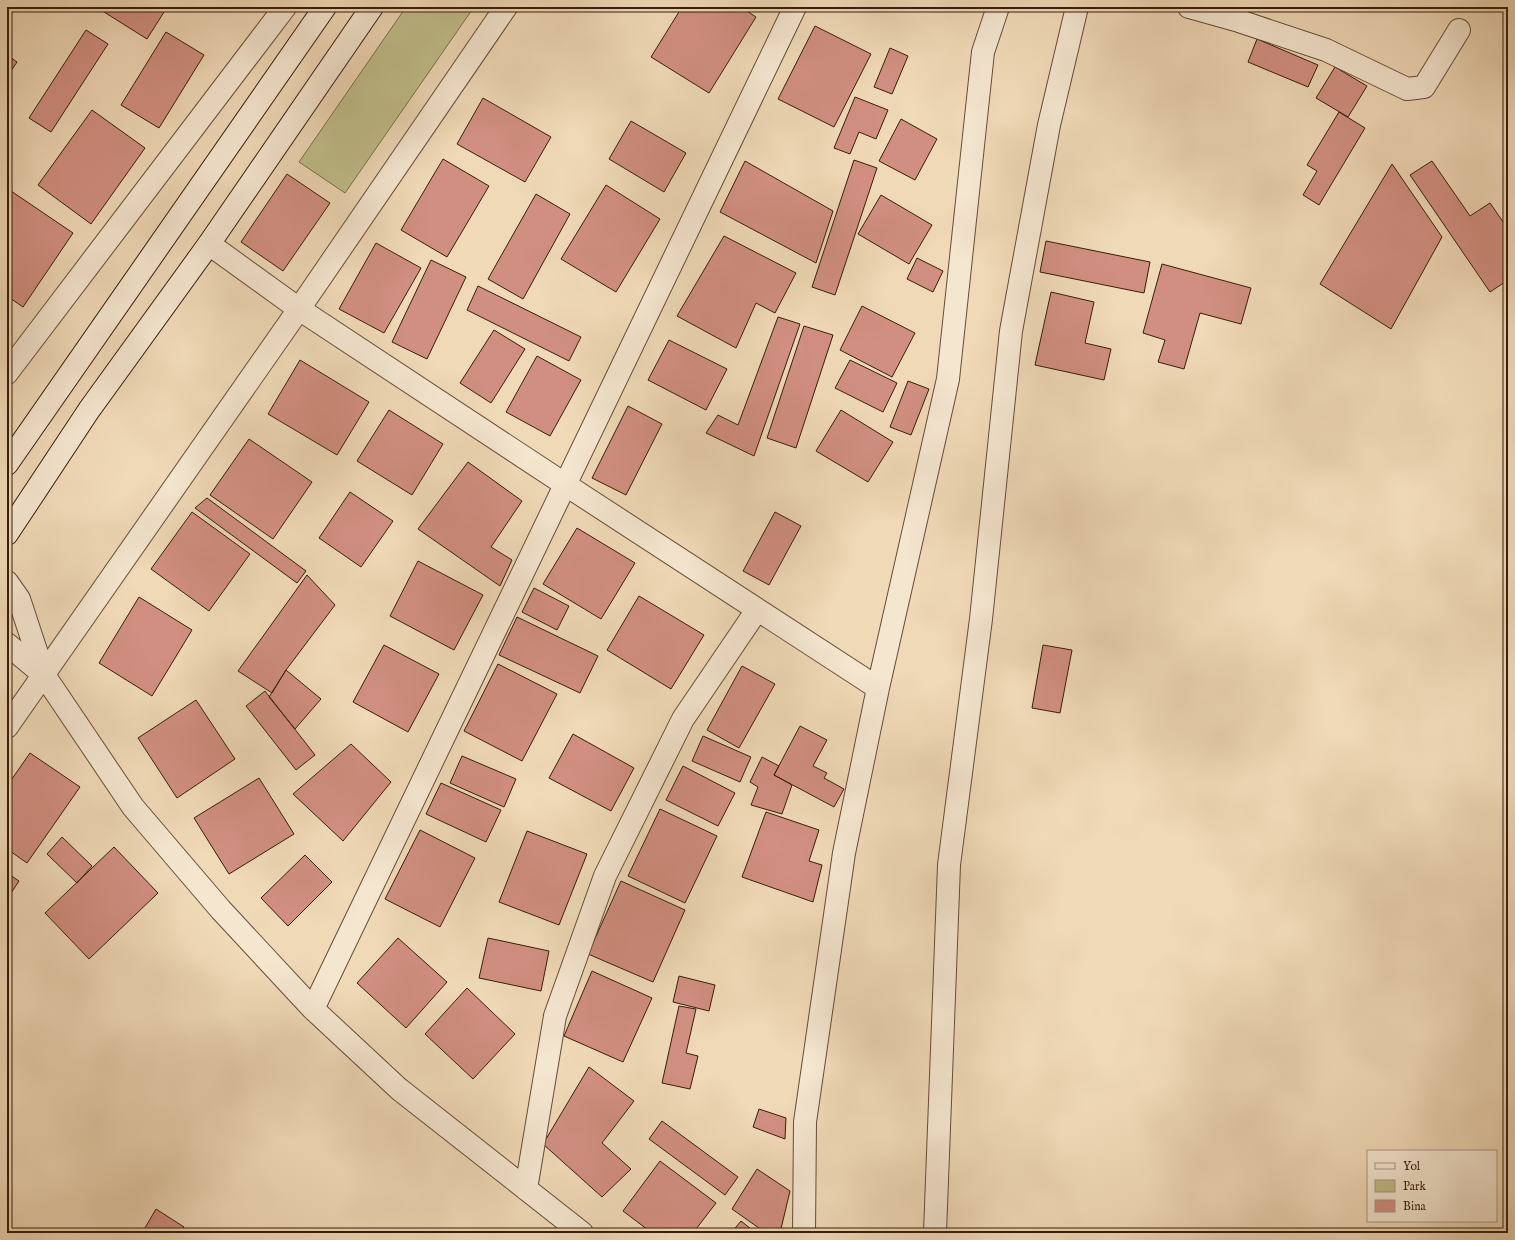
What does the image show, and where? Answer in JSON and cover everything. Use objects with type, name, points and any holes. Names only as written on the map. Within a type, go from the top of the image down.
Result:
[{"type":"street","points":[[7,373],[286,7]]},
{"type":"street","points":[[7,464],[325,7]]},
{"type":"street","points":[[7,534],[89,410],[209,244],[372,7]]},
{"type":"street","points":[[7,727],[506,7]]},
{"type":"street","points":[[313,1009],[795,7]]},
{"type":"street","points":[[804,1233],[805,1122],[844,853],[878,688],[948,379],[983,52],[998,7]]},
{"type":"street","points":[[935,1233],[948,865],[981,619],[1011,331],[1049,125],[1077,7]]},
{"type":"street","points":[[1189,7],[1239,21],[1326,50],[1407,89],[1424,87],[1459,30]]},
{"type":"street","points":[[209,244],[298,309],[878,688]]},
{"type":"street","points":[[7,582],[19,599],[44,675],[133,807],[221,910],[313,1009],[399,1089],[582,1233]]},
{"type":"street","points":[[526,1189],[555,1016],[605,876],[683,719],[757,610]]},
{"type":"street","points":[[7,644],[44,675]]},
{"type":"green space","points":[[406,7],[474,7],[345,193],[299,162]]},
{"type":"building","points":[[107,7],[157,7],[164,12],[147,39],[104,12]]},
{"type":"building","points":[[682,7],[741,7],[756,17],[709,93],[651,57]]},
{"type":"building","points":[[815,26],[871,54],[834,127],[778,99]]},
{"type":"building","points":[[86,30],[108,44],[51,132],[29,118]]},
{"type":"building","points":[[166,32],[204,55],[159,128],[121,105]]},
{"type":"building","points":[[1257,39],[1318,65],[1308,87],[1248,62]]},
{"type":"building","points":[[890,48],[908,56],[892,94],[874,87]]},
{"type":"building","points":[[7,55],[17,62],[7,77]]},
{"type":"building","points":[[1335,67],[1367,86],[1348,117],[1316,98]]},
{"type":"building","points":[[855,97],[888,110],[876,139],[859,132],[850,154],[834,148]]},
{"type":"building","points":[[483,98],[551,137],[525,182],[457,144]]},
{"type":"building","points":[[92,110],[145,148],[91,224],[38,185]]},
{"type":"building","points":[[1339,112],[1365,128],[1319,205],[1303,195],[1317,171],[1307,165]]},
{"type":"building","points":[[901,119],[937,139],[915,180],[879,161]]},
{"type":"building","points":[[631,121],[686,153],[664,192],[609,159]]},
{"type":"building","points":[[443,159],[489,186],[447,257],[401,230]]},
{"type":"building","points":[[854,160],[877,168],[835,295],[812,287]]},
{"type":"building","points":[[745,161],[833,211],[816,263],[720,212]]},
{"type":"building","points":[[1432,161],[1470,216],[1490,203],[1508,229],[1508,280],[1490,292],[1410,175]]},
{"type":"building","points":[[1392,164],[1442,237],[1391,329],[1320,284]]},
{"type":"building","points":[[287,174],[330,203],[283,271],[241,242]]},
{"type":"building","points":[[606,185],[660,219],[616,292],[561,259]]},
{"type":"building","points":[[11,191],[73,233],[23,307],[7,296],[7,198]]},
{"type":"building","points":[[536,194],[570,214],[523,299],[488,279]]},
{"type":"building","points":[[881,195],[932,225],[909,264],[858,234]]},
{"type":"building","points":[[724,236],[796,273],[775,313],[756,303],[736,348],[677,316]]},
{"type":"building","points":[[1046,241],[1150,262],[1144,293],[1040,272]]},
{"type":"building","points":[[376,243],[421,268],[384,333],[339,309]]},
{"type":"building","points":[[917,258],[943,271],[933,292],[907,279]]},
{"type":"building","points":[[431,260],[466,277],[427,359],[392,342]]},
{"type":"building","points":[[1162,264],[1251,288],[1241,324],[1200,313],[1184,369],[1158,362],[1165,340],[1143,333]]},
{"type":"building","points":[[478,286],[581,337],[569,361],[467,310]]},
{"type":"building","points":[[1051,292],[1094,302],[1085,343],[1111,349],[1104,380],[1035,365]]},
{"type":"building","points":[[862,306],[915,333],[892,377],[840,350]]},
{"type":"building","points":[[778,317],[800,324],[754,456],[706,433],[718,415],[738,425]]},
{"type":"building","points":[[804,326],[833,335],[796,448],[767,438]]},
{"type":"building","points":[[494,330],[525,349],[491,403],[460,383]]},
{"type":"building","points":[[669,340],[727,369],[706,410],[648,380]]},
{"type":"building","points":[[537,356],[581,380],[550,436],[506,412]]},
{"type":"building","points":[[300,360],[369,402],[337,455],[268,414]]},
{"type":"building","points":[[850,360],[897,383],[883,412],[835,388]]},
{"type":"building","points":[[908,381],[929,389],[911,435],[890,427]]},
{"type":"building","points":[[628,406],[662,424],[626,495],[592,478]]},
{"type":"building","points":[[389,410],[443,444],[412,495],[357,461]]},
{"type":"building","points":[[841,410],[893,442],[868,482],[816,451]]},
{"type":"building","points":[[249,439],[312,482],[273,539],[210,495]]},
{"type":"building","points":[[468,462],[522,501],[491,547],[512,560],[500,586],[418,529]]},
{"type":"building","points":[[350,492],[393,521],[361,567],[319,538]]},
{"type":"building","points":[[207,498],[306,571],[297,583],[195,508]]},
{"type":"building","points":[[192,512],[250,554],[209,611],[151,569]]},
{"type":"building","points":[[775,512],[801,526],[769,585],[743,571]]},
{"type":"building","points":[[577,528],[635,563],[601,619],[543,584]]},
{"type":"building","points":[[418,561],[483,595],[454,650],[390,616]]},
{"type":"building","points":[[307,575],[335,605],[286,670],[272,693],[238,671]]},
{"type":"building","points":[[534,588],[569,606],[557,630],[522,612]]},
{"type":"building","points":[[639,596],[704,635],[671,689],[607,650]]},
{"type":"building","points":[[139,597],[192,630],[152,696],[99,663]]},
{"type":"building","points":[[517,617],[598,656],[580,693],[499,655]]},
{"type":"building","points":[[384,645],[439,674],[408,732],[353,702]]},
{"type":"building","points":[[1043,645],[1072,650],[1060,713],[1032,708]]},
{"type":"building","points":[[498,664],[557,694],[522,761],[464,731]]},
{"type":"building","points":[[742,666],[775,684],[739,748],[707,730]]},
{"type":"building","points":[[286,670],[321,699],[295,729],[269,697]]},
{"type":"building","points":[[265,691],[315,755],[296,770],[246,706]]},
{"type":"building","points":[[196,700],[235,759],[177,798],[138,738]]},
{"type":"building","points":[[800,726],[827,740],[813,766],[827,773],[824,778],[844,789],[834,807],[774,775]]},
{"type":"building","points":[[573,734],[634,768],[611,811],[549,778]]},
{"type":"building","points":[[703,736],[751,757],[740,782],[692,761]]},
{"type":"building","points":[[351,744],[391,782],[343,841],[293,794]]},
{"type":"building","points":[[30,753],[80,787],[27,863],[7,849],[7,786]]},
{"type":"building","points":[[462,756],[516,779],[504,807],[450,783]]},
{"type":"building","points":[[762,757],[779,766],[774,775],[792,785],[782,814],[751,805],[758,787],[750,782]]},
{"type":"building","points":[[683,766],[735,793],[718,826],[666,800]]},
{"type":"building","points":[[259,778],[294,834],[229,874],[194,818]]},
{"type":"building","points":[[441,783],[501,810],[486,842],[426,814]]},
{"type":"building","points":[[660,809],[717,836],[685,903],[628,876]]},
{"type":"building","points":[[766,812],[819,830],[809,861],[822,865],[813,902],[742,877]]},
{"type":"building","points":[[420,830],[475,858],[440,927],[385,899]]},
{"type":"building","points":[[527,831],[587,854],[559,925],[499,902]]},
{"type":"building","points":[[62,837],[92,866],[77,883],[47,854]]},
{"type":"building","points":[[114,847],[158,893],[89,959],[45,913]]},
{"type":"building","points":[[305,855],[332,882],[288,926],[261,898]]},
{"type":"building","points":[[7,873],[19,881],[7,899]]},
{"type":"building","points":[[621,881],[685,910],[653,982],[588,954]]},
{"type":"building","points":[[398,938],[447,982],[406,1028],[357,983]]},
{"type":"building","points":[[488,938],[549,951],[541,991],[479,978]]},
{"type":"building","points":[[592,971],[652,998],[623,1062],[564,1036]]},
{"type":"building","points":[[679,976],[715,985],[709,1011],[673,1002]]},
{"type":"building","points":[[467,988],[515,1034],[473,1079],[425,1034]]},
{"type":"building","points":[[679,1006],[696,1009],[686,1053],[698,1056],[690,1089],[662,1083]]},
{"type":"building","points":[[589,1067],[634,1101],[602,1143],[631,1169],[602,1197],[543,1144]]},
{"type":"building","points":[[759,1109],[786,1118],[785,1139],[753,1127]]},
{"type":"building","points":[[662,1121],[738,1177],[725,1195],[649,1139]]},
{"type":"building","points":[[660,1161],[716,1203],[693,1233],[652,1233],[623,1211]]},
{"type":"building","points":[[757,1169],[790,1191],[780,1233],[766,1233],[732,1209]]},
{"type":"building","points":[[156,1209],[184,1227],[180,1233],[142,1233]]},
{"type":"building","points":[[741,1221],[756,1233],[731,1233]]}]
